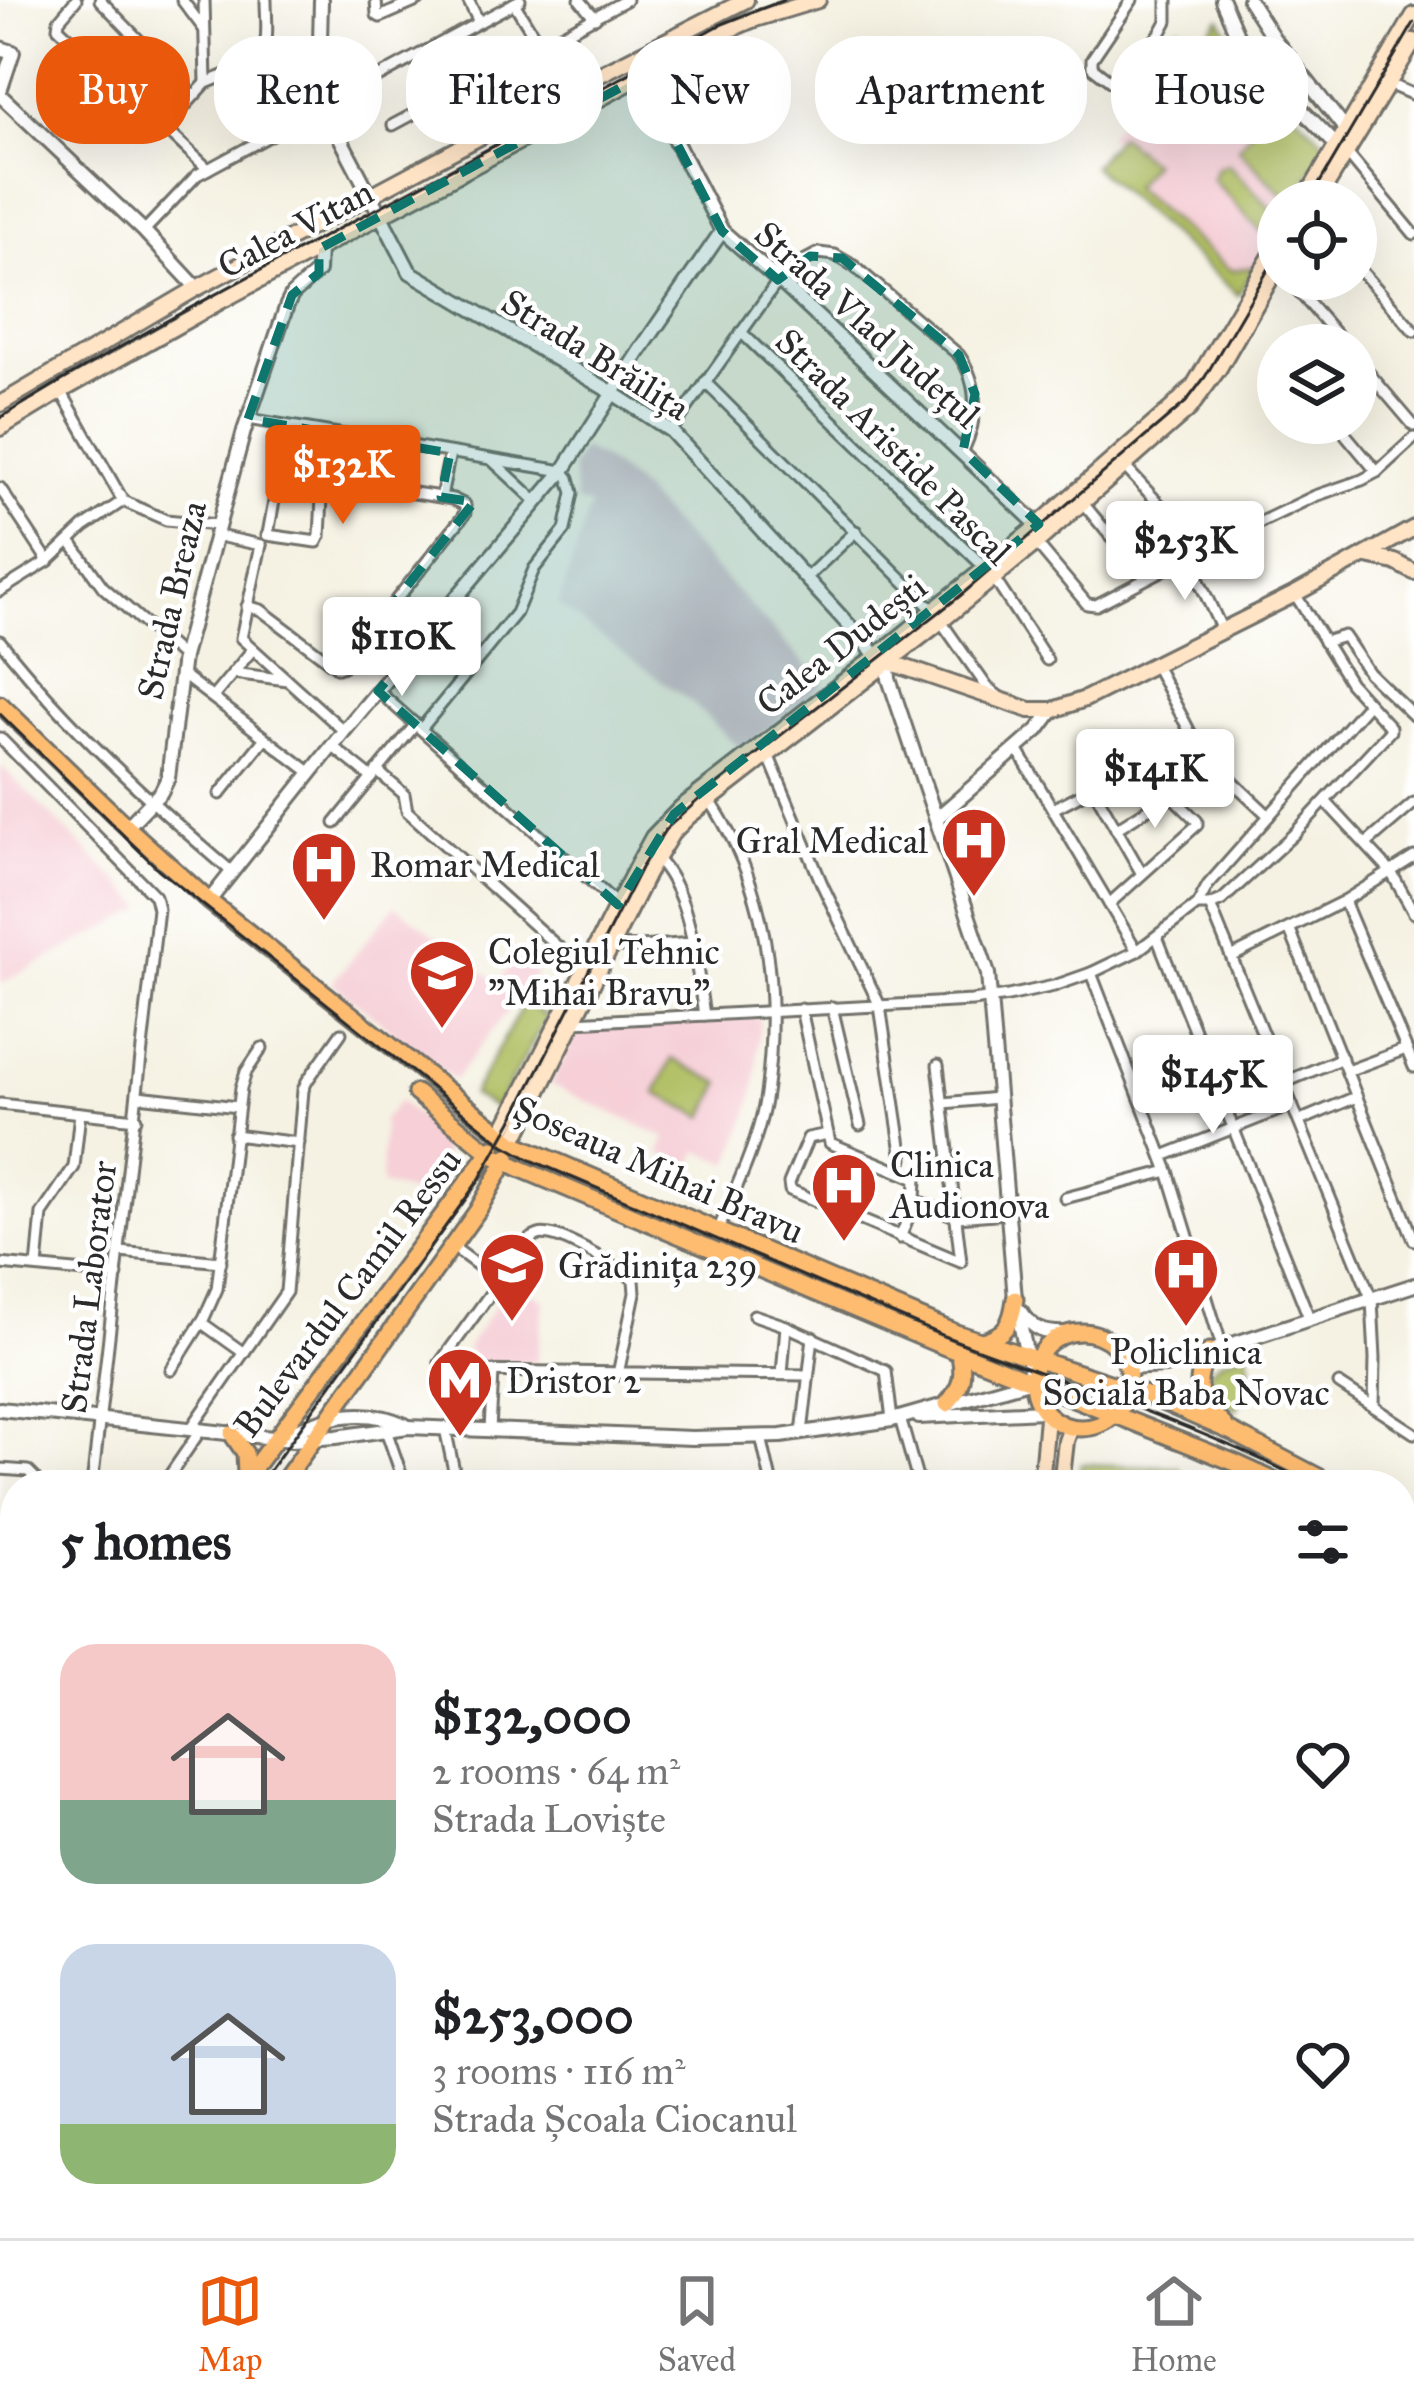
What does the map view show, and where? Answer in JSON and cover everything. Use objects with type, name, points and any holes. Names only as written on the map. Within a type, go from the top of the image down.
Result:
[{"type":"main road","name":"Calea Vitan","points":[[669,36],[720,5],[746,0]]},
{"type":"main road","name":"Calea Vitan","points":[[719,36],[818,0]]},
{"type":"main road","points":[[1319,180],[1383,81],[1414,15]]},
{"type":"main road","points":[[1327,180],[1345,132],[1414,40]]},
{"type":"main road","name":"Calea Vitan","points":[[0,404],[197,288],[627,61]]},
{"type":"main road","name":"Calea Vitan","points":[[0,428],[627,84]]},
{"type":"main road","name":"Calea Dudești","points":[[507,1139],[651,853],[706,795],[937,616],[1121,461],[1193,388],[1257,289]]},
{"type":"main road","points":[[882,660],[1006,703],[1053,710],[1085,699],[1295,594],[1414,528]]},
{"type":"main road","points":[[1366,556],[1414,572]]},
{"type":"main road","name":"Șoseaua Mihai Bravu","points":[[0,704],[209,902],[507,1139],[950,1331],[1128,1389],[1232,1432],[1305,1470]]},
{"type":"main road","name":"Calea Dudești","points":[[589,974],[610,946],[622,909]]},
{"type":"main road","name":"Șoseaua Mihai Bravu","points":[[416,1093],[506,1162],[1251,1470]]},
{"type":"main road","points":[[464,1132],[476,1115]]},
{"type":"main road","name":"Bulevardul Camil Ressu","points":[[252,1470],[469,1180],[507,1139]]},
{"type":"main road","name":"Bulevardul Camil Ressu","points":[[292,1470],[488,1195],[506,1162],[507,1139]]},
{"type":"main road","points":[[534,1174],[542,1156]]},
{"type":"main road","points":[[469,1180],[488,1195]]},
{"type":"main road","points":[[982,1342],[1003,1333],[1010,1324],[1015,1299]]},
{"type":"main road","points":[[1042,1470],[1044,1414],[1032,1380],[1032,1358],[1068,1334],[1087,1332],[1118,1349],[1128,1367],[1128,1389],[1114,1414],[1096,1425],[1071,1427],[1044,1414]]},
{"type":"main road","points":[[1216,1349],[1200,1368],[1198,1385],[1206,1405],[1232,1432]]},
{"type":"main road","points":[[947,1404],[962,1382],[959,1352]]},
{"type":"main road","points":[[1063,1470],[1071,1427]]},
{"type":"main road","points":[[232,1434],[245,1453],[244,1470]]},
{"type":"street","points":[[67,36],[58,20],[76,0]]},
{"type":"street","points":[[100,0],[194,96]]},
{"type":"street","points":[[182,0],[204,29]]},
{"type":"street","points":[[204,0],[206,83]]},
{"type":"street","points":[[190,100],[206,83],[262,58],[266,0]]},
{"type":"street","points":[[320,36],[321,0]]},
{"type":"street","points":[[376,0],[380,17],[419,0]]},
{"type":"street","points":[[468,0],[479,22]]},
{"type":"street","points":[[580,0],[595,18]]},
{"type":"street","points":[[561,36],[626,0]]},
{"type":"street","points":[[1132,0],[1091,63],[1114,84],[1121,82],[1161,32],[1167,21],[1167,0]]},
{"type":"street","points":[[1222,0],[1241,36]]},
{"type":"street","points":[[1249,0],[1272,36]]},
{"type":"street","points":[[454,36],[517,2],[535,36]]},
{"type":"street","points":[[7,50],[0,93],[197,288]]},
{"type":"street","points":[[1383,81],[1414,95]]},
{"type":"street","points":[[1308,84],[1345,132]]},
{"type":"street","points":[[1308,116],[1414,234]]},
{"type":"street","points":[[393,125],[406,118]]},
{"type":"street","points":[[180,144],[208,170]]},
{"type":"street","points":[[143,231],[191,180],[256,144]]},
{"type":"street","name":"Strada Brăilița","points":[[344,144],[401,258],[416,277],[671,431],[882,660]]},
{"type":"street","name":"Strada Vlad Județul","points":[[677,144],[722,231],[962,451],[1037,534]]},
{"type":"street","points":[[209,902],[344,731],[563,471],[722,231]]},
{"type":"street","name":"Strada Breaza","points":[[128,827],[167,778],[183,657],[248,418],[292,295],[318,271],[319,249]]},
{"type":"street","points":[[671,431],[779,281],[818,253],[835,255],[854,266],[968,368],[975,394],[971,430],[962,451]]},
{"type":"street","points":[[1377,289],[1414,331]]},
{"type":"street","points":[[1306,300],[1327,324]]},
{"type":"street","name":"Strada Aristide Pascal","points":[[740,332],[989,573],[1047,660]]},
{"type":"street","points":[[705,382],[937,616],[987,687],[1006,703]]},
{"type":"street","points":[[1377,383],[1414,426]]},
{"type":"street","points":[[61,391],[123,501],[166,520],[261,545]]},
{"type":"street","points":[[248,418],[563,471],[573,493],[565,530],[534,569],[516,613],[335,824]]},
{"type":"street","points":[[268,534],[317,542],[332,434]]},
{"type":"street","points":[[1037,534],[1091,605],[1315,496],[1362,480],[1414,438]]},
{"type":"street","points":[[1354,444],[1377,472]]},
{"type":"street","points":[[441,497],[450,453]]},
{"type":"street","points":[[493,460],[537,502]]},
{"type":"street","points":[[1121,461],[1187,534],[1188,557],[1222,630]]},
{"type":"street","points":[[247,606],[261,610],[334,667],[343,666],[465,513],[465,505],[441,497],[280,475],[268,534],[261,545],[247,606],[241,638],[344,731]]},
{"type":"street","points":[[0,488],[48,561]]},
{"type":"street","points":[[1079,498],[1145,578]]},
{"type":"street","points":[[0,591],[48,561],[123,501]]},
{"type":"street","points":[[805,579],[856,532]]},
{"type":"street","points":[[70,541],[103,587],[183,657]]},
{"type":"street","points":[[1197,905],[1222,900],[1274,853],[1390,729],[1367,705],[1295,594]]},
{"type":"street","points":[[1324,642],[1344,636],[1369,673],[1414,716]]},
{"type":"street","points":[[364,640],[397,668]]},
{"type":"street","points":[[0,641],[152,802],[232,872]]},
{"type":"street","points":[[213,697],[253,650]]},
{"type":"street","points":[[962,688],[968,671],[964,655]]},
{"type":"street","points":[[882,660],[985,961],[992,998],[1015,1299],[1032,1358]]},
{"type":"street","points":[[1154,663],[1192,736],[1269,816]]},
{"type":"street","points":[[180,673],[311,773]]},
{"type":"street","points":[[233,673],[287,680]]},
{"type":"street","points":[[378,691],[622,909]]},
{"type":"street","points":[[566,1020],[992,998],[1091,973],[1137,951],[1197,905],[1208,885],[1367,705]]},
{"type":"street","points":[[1030,710],[1032,735]]},
{"type":"street","points":[[937,818],[1045,724],[1053,710]]},
{"type":"street","points":[[1053,809],[1192,736]]},
{"type":"street","name":"Strada Laborator","points":[[0,738],[155,896],[158,916],[94,1470]]},
{"type":"street","points":[[220,794],[265,738]]},
{"type":"street","points":[[332,746],[404,794],[407,811],[589,974]]},
{"type":"street","points":[[1017,748],[1137,951]]},
{"type":"street","points":[[765,750],[880,1006],[903,1159]]},
{"type":"street","points":[[1109,904],[1197,825],[1139,764]]},
{"type":"street","points":[[1093,788],[1142,874]]},
{"type":"street","points":[[706,795],[755,897],[767,947],[772,1010],[762,1116],[718,1231]]},
{"type":"street","points":[[1116,829],[1170,795]]},
{"type":"street","points":[[1326,802],[1391,872],[1414,913]]},
{"type":"street","points":[[1366,844],[1414,803]]},
{"type":"street","points":[[651,853],[669,871],[693,943],[704,1015]]},
{"type":"street","points":[[1233,956],[1344,902],[1414,856]]},
{"type":"street","points":[[1344,902],[1414,1067]]},
{"type":"street","points":[[1210,905],[1372,1300],[1374,1407]]},
{"type":"street","points":[[1290,930],[1414,1240]]},
{"type":"street","points":[[1157,937],[1310,1320]]},
{"type":"street","points":[[610,946],[693,943]]},
{"type":"street","points":[[1091,973],[1168,1171],[1216,1349]]},
{"type":"street","points":[[832,1007],[860,1125]]},
{"type":"street","points":[[801,1009],[830,1139]]},
{"type":"street","points":[[172,1470],[288,1287],[304,1085],[341,1034]]},
{"type":"street","points":[[171,1370],[202,1323],[217,1288],[238,1107],[247,1072],[262,1048]]},
{"type":"street","points":[[1347,1071],[1406,1048]]},
{"type":"street","points":[[1283,1083],[1342,1058]]},
{"type":"street","points":[[899,1238],[915,1200],[916,1179],[830,1139],[811,1136],[789,1184],[790,1190],[899,1238],[958,1263],[962,1259],[938,1065]]},
{"type":"street","points":[[138,1096],[238,1107]]},
{"type":"street","points":[[1299,1121],[1356,1096]]},
{"type":"street","points":[[944,1103],[997,1098]]},
{"type":"street","points":[[0,1104],[136,1119]]},
{"type":"street","points":[[1163,1156],[1292,1105]]},
{"type":"street","points":[[37,1268],[42,1214],[74,1166],[80,1113]]},
{"type":"street","points":[[234,1135],[299,1143]]},
{"type":"street","points":[[1064,1198],[1168,1171]]},
{"type":"street","points":[[915,1200],[957,1217],[1007,1213]]},
{"type":"street","points":[[619,1374],[634,1280],[543,1234],[530,1239],[440,1363],[450,1371],[730,1376],[782,1374],[807,1376]]},
{"type":"street","points":[[452,1247],[499,1281]]},
{"type":"street","points":[[120,1252],[221,1262]]},
{"type":"street","points":[[0,1264],[117,1275]]},
{"type":"street","points":[[1128,1367],[1165,1366],[1414,1285]]},
{"type":"street","points":[[1015,1299],[1036,1329],[1068,1334]]},
{"type":"street","points":[[754,1315],[886,1371],[914,1470]]},
{"type":"street","points":[[202,1323],[244,1353]]},
{"type":"street","points":[[782,1374],[786,1325]]},
{"type":"street","points":[[802,1433],[813,1337]]},
{"type":"street","points":[[490,1430],[493,1372]]},
{"type":"street","points":[[896,1419],[1032,1380]]},
{"type":"street","points":[[1339,1384],[1414,1433]]},
{"type":"street","points":[[0,1409],[275,1439],[314,1439],[408,1426],[761,1437],[896,1419],[1044,1414]]},
{"type":"street","points":[[275,1439],[348,1414],[408,1426]]},
{"type":"street","points":[[445,1428],[454,1470]]},
{"type":"street","points":[[386,1430],[400,1470]]},
{"type":"street","points":[[761,1437],[769,1470]]},
{"type":"highlighted area","points":[[642,76],[722,231],[778,280],[810,256],[842,258],[959,355],[975,394],[963,451],[1039,524],[674,814],[618,905],[378,691],[397,668],[364,640],[474,502],[441,497],[450,453],[248,419],[292,295],[319,273],[319,249]]},
{"type":"shaded area","points":[[1220,18],[1230,36],[1205,36]]},
{"type":"shaded area","points":[[1178,26],[1190,36],[1170,36]]},
{"type":"shaded area","points":[[1308,125],[1328,145],[1307,180],[1257,180],[1257,263],[1238,295],[1093,166],[1111,144],[1308,144]]},
{"type":"shaded area","points":[[581,449],[633,482],[824,684],[742,751],[692,703],[558,605],[590,506],[576,502],[572,468]]},
{"type":"shaded area","points":[[0,765],[145,908],[0,984]]},
{"type":"shaded area","name":"Colegiul Tehnic \"Mihai Bravu\"","points":[[395,905],[497,982],[517,959],[536,974],[454,1080],[332,983]]},
{"type":"shaded area","points":[[760,1020],[755,1087],[730,1164],[699,1151],[691,1168],[659,1153],[666,1138],[550,1084],[578,1029]]},
{"type":"shaded area","points":[[399,1101],[444,1138],[442,1183],[432,1198],[381,1185],[383,1120]]},
{"type":"shaded area","name":"Grădinița 239","points":[[511,1281],[544,1300],[536,1363],[476,1363],[467,1348]]},
{"type":"green space","points":[[1220,18],[1230,36],[1205,36]]},
{"type":"green space","points":[[1178,26],[1190,36],[1170,36]]},
{"type":"green space","points":[[1308,125],[1328,145],[1307,180],[1269,180],[1238,148],[1241,144],[1308,144]]},
{"type":"green space","points":[[1111,144],[1130,144],[1152,163],[1133,187],[1226,267],[1255,267],[1238,295],[1093,166]]},
{"type":"green space","points":[[1228,164],[1257,194],[1257,227],[1212,179],[1217,168]]},
{"type":"green space","points":[[524,1003],[547,1017],[496,1108],[472,1095]]},
{"type":"green space","points":[[672,1059],[721,1083],[705,1117],[656,1093]]},
{"type":"green space","points":[[1248,1351],[1251,1377],[1236,1410],[1211,1394],[1206,1382],[1217,1364]]},
{"type":"green space","points":[[1081,1464],[1179,1470],[1080,1470]]},
{"type":"tram line","points":[[0,418],[197,304],[720,25],[784,0]]},
{"type":"tram line","points":[[1321,180],[1414,23]]},
{"type":"tram line","points":[[270,1470],[479,1180],[665,830],[960,596],[1186,402],[1257,289]]},
{"type":"tram line","points":[[0,714],[158,869],[504,1145],[944,1336],[1177,1424],[1282,1470]]},
{"type":"place","name":"Gral Medical","points":[[974,899]]},
{"type":"place","name":"Romar Medical","points":[[324,923]]},
{"type":"place","name":"Colegiul Tehnic \"Mihai Bravu\"","points":[[442,1031]]},
{"type":"place","name":"Clinica Audionova","points":[[844,1244]]},
{"type":"place","name":"Grădinița 239","points":[[512,1324]]},
{"type":"place","name":"Policlinica Socială Baba Novac","points":[[1186,1329]]},
{"type":"place","name":"Dristor 2","points":[[460,1439]]}]
